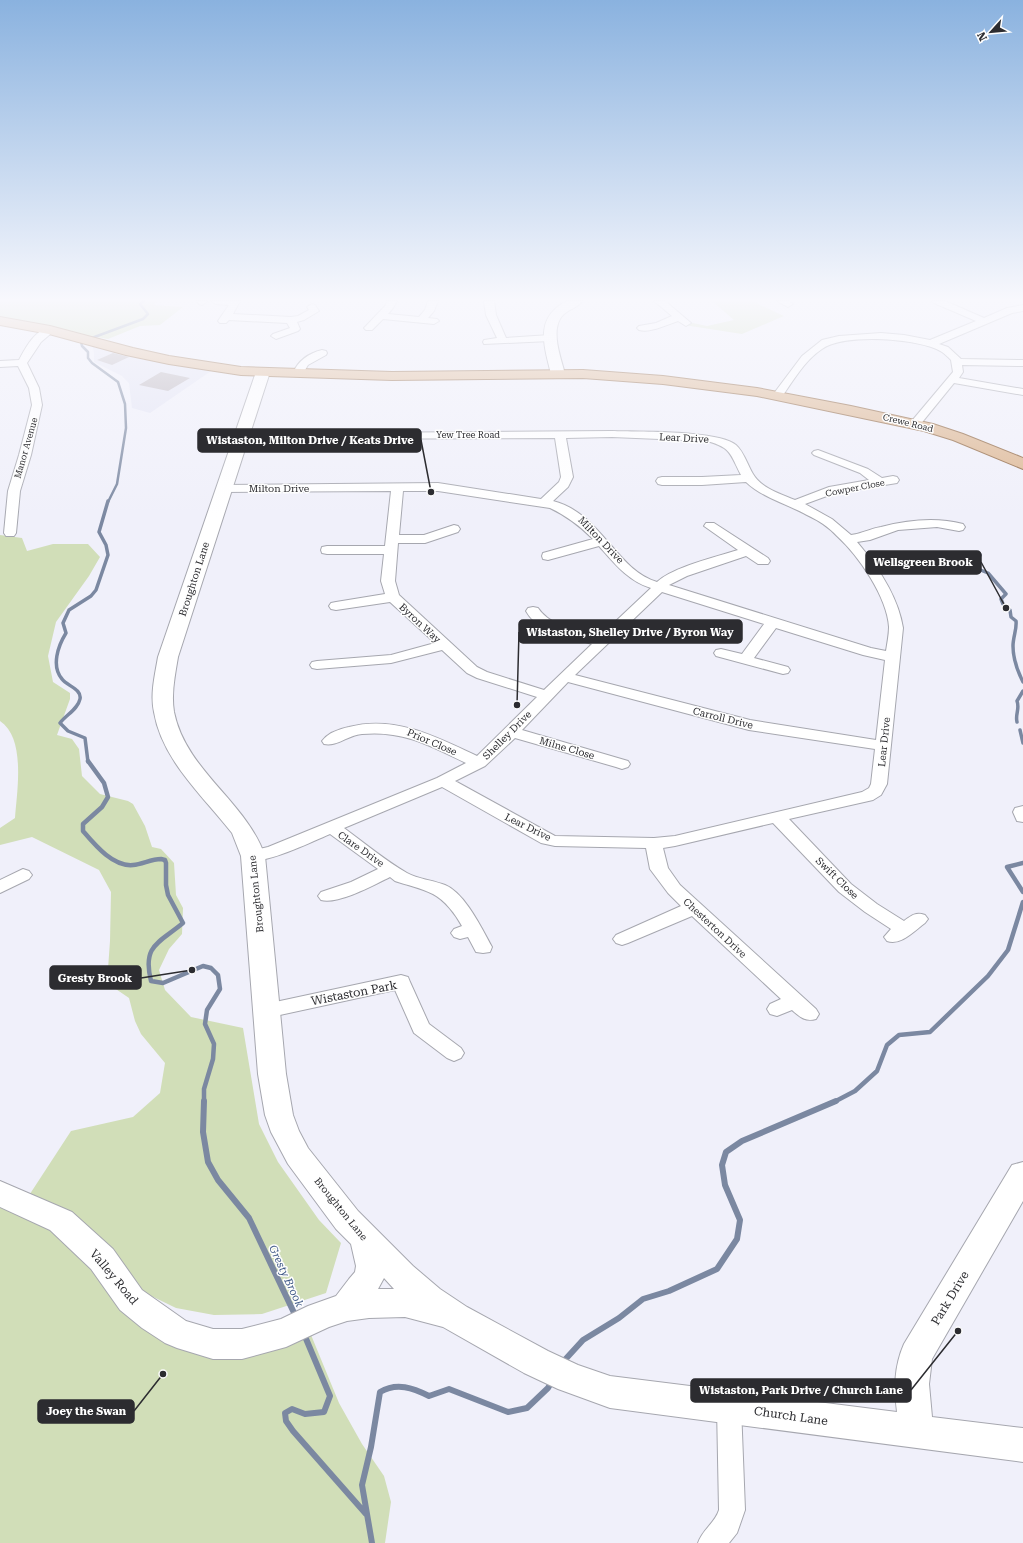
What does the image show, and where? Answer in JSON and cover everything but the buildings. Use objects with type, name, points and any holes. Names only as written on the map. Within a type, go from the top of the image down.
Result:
[{"type":"main road","name":"Crewe Road","points":[[298,373],[392,376],[558,374],[603,375],[663,380],[777,396],[915,424],[958,437],[1023,464]]},
{"type":"street","name":"Manor Avenue","points":[[10,532],[14,491],[25,455],[37,405],[34,388],[27,373]]},
{"type":"street","name":"Broughton Lane","points":[[263,373],[223,488],[168,657],[163,680],[162,703],[167,727],[180,753],[188,766],[242,830],[248,841],[253,856],[275,1097],[285,1132],[298,1156],[347,1220],[364,1239],[402,1276],[455,1318]]},
{"type":"street","points":[[777,396],[795,373]]},
{"type":"street","points":[[915,424],[957,373]]},
{"type":"street","points":[[952,380],[1023,392]]},
{"type":"street","name":"Yew Tree Road","points":[[241,436],[599,434]]},
{"type":"street","name":"Lear Drive","points":[[443,782],[550,840],[654,843],[675,841],[857,800],[871,794],[879,784],[896,628],[893,608],[883,588],[848,540],[833,526],[756,485],[750,478],[733,448],[713,439],[599,434]]},
{"type":"street","points":[[544,503],[564,484],[567,477],[560,435]]},
{"type":"street","points":[[826,453],[864,471],[879,482]]},
{"type":"street","points":[[662,481],[750,478]]},
{"type":"street","name":"Cowper Close","points":[[794,504],[834,490],[893,480]]},
{"type":"street","name":"Byron Way","points":[[397,487],[388,581],[388,587],[393,597],[472,670],[546,695]]},
{"type":"street","name":"Milton Drive","points":[[223,488],[447,488],[544,503],[565,508],[576,514],[636,576],[644,582],[868,652],[892,657]]},
{"type":"street","points":[[848,540],[866,537],[882,530],[898,526],[937,523],[955,524]]},
{"type":"street","points":[[720,528],[763,561]]},
{"type":"street","points":[[327,550],[392,545],[424,538],[447,530]]},
{"type":"street","points":[[549,557],[602,541]]},
{"type":"street","name":"Shelley Drive","points":[[253,856],[274,850],[443,782],[479,763],[490,755],[546,695],[659,586],[682,573],[748,551]]},
{"type":"street","points":[[336,605],[346,606],[393,597]]},
{"type":"street","points":[[532,611],[535,617],[548,624],[601,642]]},
{"type":"street","points":[[746,659],[773,622]]},
{"type":"street","points":[[318,665],[391,659],[444,645]]},
{"type":"street","points":[[721,653],[783,670]]},
{"type":"street","name":"Carroll Drive","points":[[565,676],[749,725],[884,746]]},
{"type":"street","name":"Prior Close","points":[[332,736],[367,728],[398,729],[412,732],[479,763]]},
{"type":"street","name":"Milne Close","points":[[512,732],[622,764]]},
{"type":"street","points":[[1023,811],[1021,812],[1023,817]]},
{"type":"street","name":"Swift Close","points":[[778,818],[845,888],[871,908],[898,933],[919,919]]},
{"type":"street","name":"Clare Drive","points":[[331,827],[391,870],[408,880],[440,890],[447,895],[459,906],[467,931],[483,947]]},
{"type":"street","name":"Chesterton Drive","points":[[654,843],[659,869],[674,889],[786,1005],[809,1014]]},
{"type":"street","name":"Clare Drive","points":[[327,896],[344,884],[357,886],[391,870]]},
{"type":"street","points":[[0,887],[23,875]]},
{"type":"street","points":[[622,939],[693,908]]},
{"type":"street","name":"Wistaston Park","points":[[266,1011],[401,982],[421,1028],[454,1053]]},
{"type":"street","name":"Park Drive","points":[[917,1432],[911,1386],[912,1369],[916,1355],[1023,1174]]},
{"type":"street","name":"Valley Road","points":[[0,1193],[61,1221],[102,1259],[131,1300],[154,1318],[177,1333],[213,1344],[242,1344],[286,1332],[333,1312],[369,1304],[405,1303],[427,1308],[455,1318]]},
{"type":"street","name":"Valley Road","points":[[333,1312],[366,1280],[371,1270],[364,1239]]},
{"type":"street","name":"Church Lane","points":[[455,1318],[536,1362],[570,1378],[610,1392],[1023,1445]]},
{"type":"street","points":[[711,1543],[728,1524],[732,1510],[729,1407]]},
{"type":"shaded area","points":[[116,373],[208,373],[150,413],[132,408],[129,383],[122,376]]},
{"type":"green space","points":[[0,535],[22,538],[27,551],[53,544],[88,544],[100,557],[89,576],[56,622],[48,656],[53,682],[70,693],[70,699],[57,735],[72,739],[79,749],[82,776],[100,794],[128,801],[133,804],[145,826],[152,847],[161,849],[174,863],[176,895],[183,908],[182,934],[169,949],[159,970],[165,990],[191,1017],[243,1028],[259,1124],[278,1162],[319,1220],[341,1243],[326,1293],[262,1314],[214,1315],[176,1308],[139,1290],[177,1333],[309,1330],[339,1403],[362,1444],[384,1476],[391,1502],[385,1543],[0,1543],[0,1193],[26,1200],[71,1131],[133,1117],[160,1093],[165,1063],[141,1034],[135,1021],[129,998],[107,983],[111,892],[99,870],[32,837],[0,845],[0,828],[15,818],[18,766],[14,740],[8,729],[0,721]]},
{"type":"waterway","name":"Gresty Brook","points":[[106,373],[118,382],[125,404],[126,428],[117,484],[108,502]]},
{"type":"waterway","name":"Gresty Brook","points":[[88,762],[85,738],[68,731],[60,723],[77,706],[80,696],[77,690],[62,679],[56,662],[60,644],[66,633],[63,623],[69,610],[91,596],[96,590],[108,555],[106,545],[99,532],[108,501]]},
{"type":"waterway","points":[[980,555],[976,564],[978,569],[988,573],[1006,594],[1001,599],[1003,604],[1010,610],[1011,617],[1016,621],[1013,650],[1019,674],[1023,682]]},
{"type":"waterway","points":[[1017,722],[1017,701],[1023,691]]},
{"type":"waterway","points":[[1020,730],[1023,743]]},
{"type":"waterway","name":"Gresty Brook","points":[[88,761],[104,783],[108,797],[102,807],[83,824],[83,831],[105,854],[118,862],[126,865],[133,865],[161,859],[165,860],[166,863],[166,885],[168,895],[183,923],[160,941],[151,952],[149,960],[151,981],[163,983],[203,966],[211,968],[218,975],[220,989],[207,1010],[205,1024],[214,1044],[213,1059],[204,1089],[204,1101]]},
{"type":"waterway","points":[[1023,863],[1007,867],[1023,892]]},
{"type":"waterway","points":[[836,1101],[855,1091],[877,1071],[887,1045],[899,1035],[930,1032],[988,976],[1008,950],[1023,902]]},
{"type":"waterway","name":"Gresty Brook","points":[[204,1101],[203,1132],[208,1162],[218,1180],[249,1218],[296,1317]]},
{"type":"waterway","points":[[562,1363],[583,1340],[619,1318],[643,1299],[669,1291],[717,1269],[737,1239],[740,1220],[725,1185],[722,1165],[726,1152],[742,1141],[836,1101]]},
{"type":"waterway","name":"Gresty Brook","points":[[304,1334],[330,1396],[324,1412],[305,1414],[292,1409],[285,1413],[286,1421],[293,1431],[366,1514]]},
{"type":"waterway","points":[[372,1543],[362,1485],[371,1447],[380,1392],[393,1387],[405,1387],[429,1396],[449,1389],[508,1412],[527,1408],[548,1388],[552,1381]]},
{"type":"place","name":"Wistaston, Milton Drive / Keats Drive","points":[[431,492]]},
{"type":"place","name":"Wellsgreen Brook","points":[[1006,608]]},
{"type":"place","name":"Wistaston, Shelley Drive / Byron Way","points":[[517,705]]},
{"type":"place","name":"Gresty Brook","points":[[192,970]]},
{"type":"place","name":"Wistaston, Park Drive / Church Lane","points":[[958,1331]]},
{"type":"place","name":"Joey the Swan","points":[[163,1374]]}]
